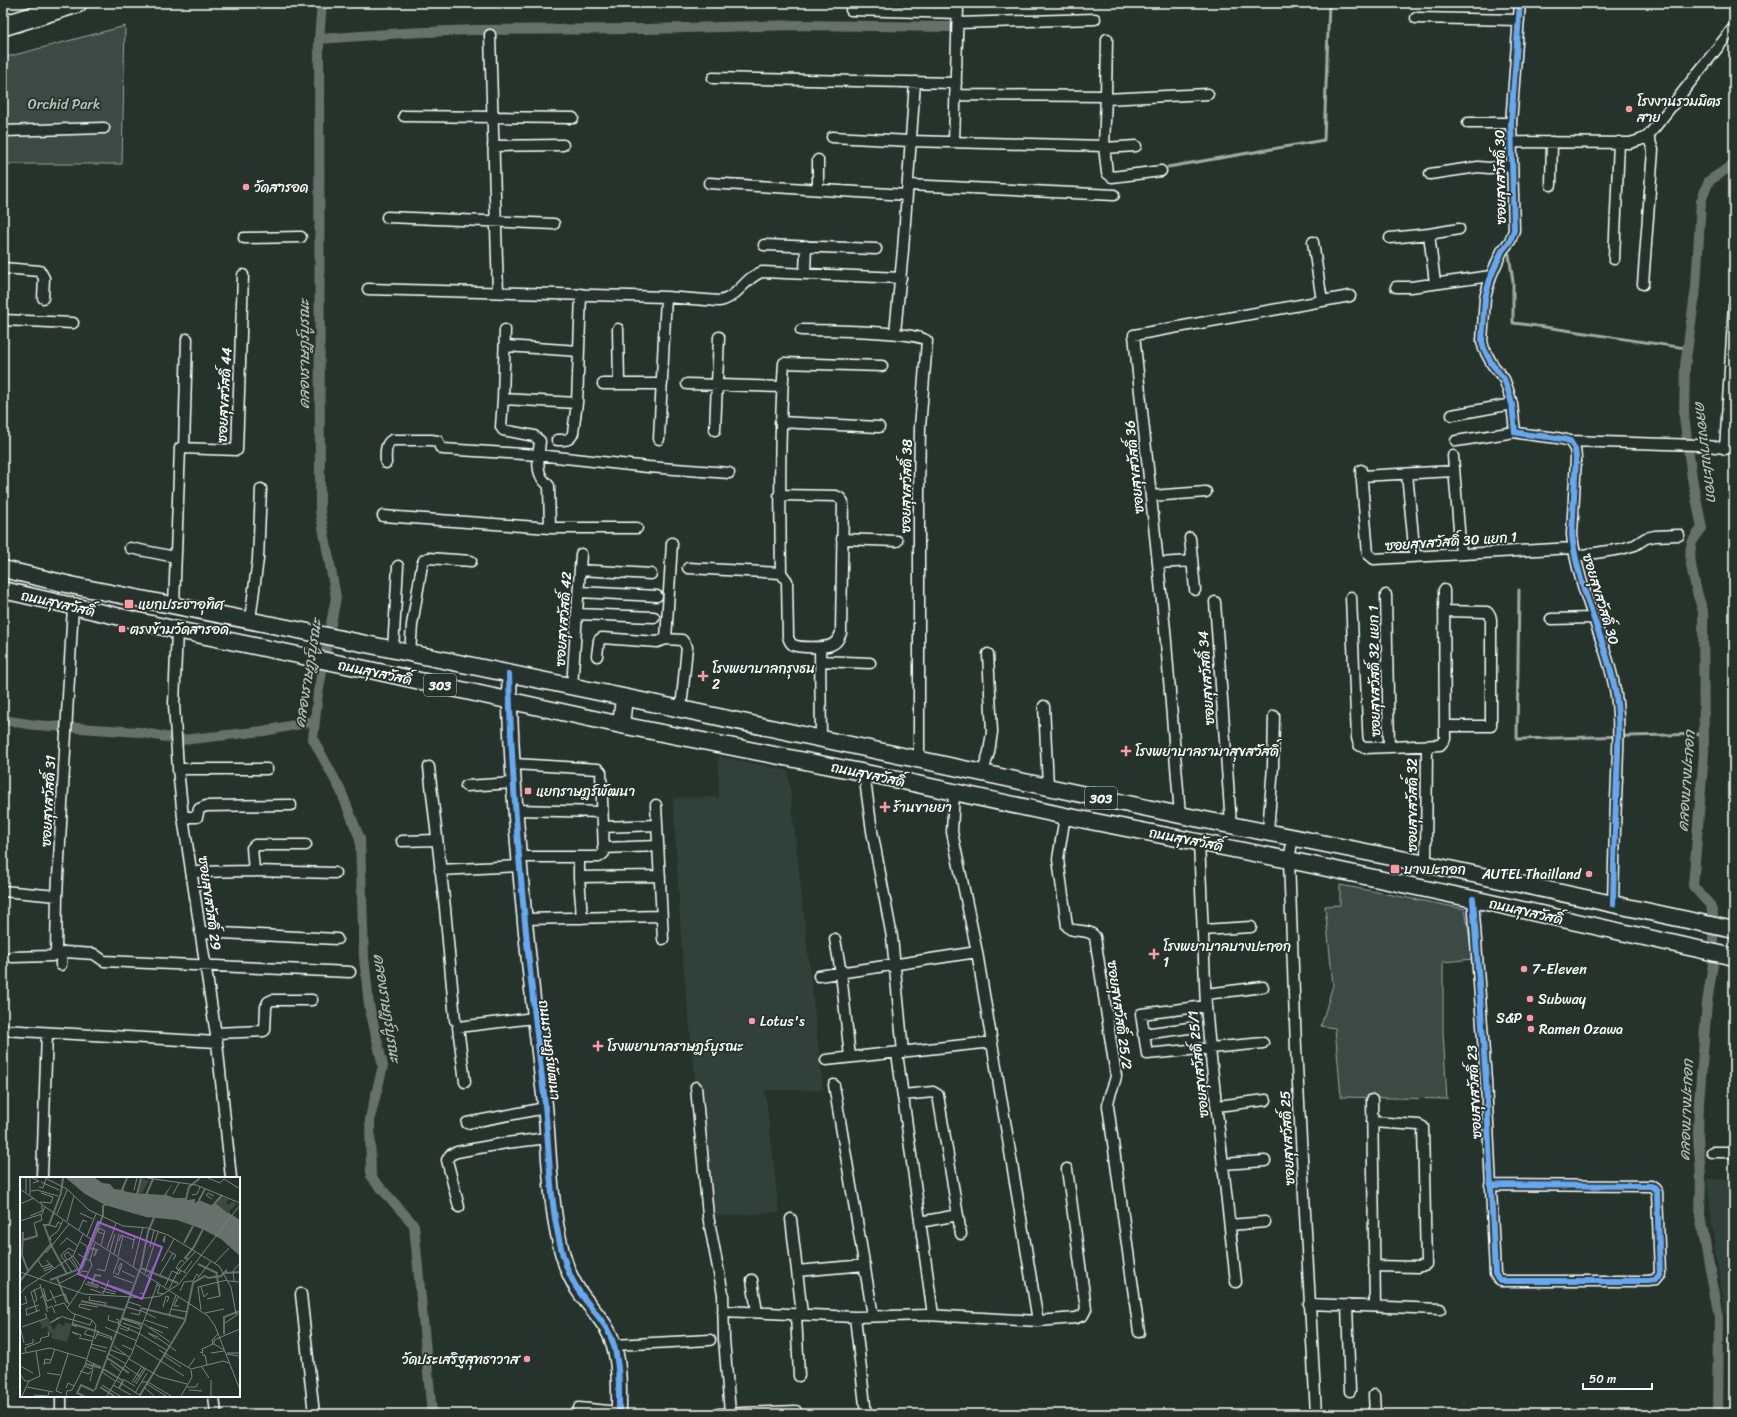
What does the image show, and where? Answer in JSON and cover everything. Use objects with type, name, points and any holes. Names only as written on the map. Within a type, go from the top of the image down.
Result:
[{"type":"highway","points":[[3,12],[33,3]]},
{"type":"highway","points":[[3,26],[77,3]]},
{"type":"main road","name":"ถนนสุขสวัสดิ์","points":[[3,569],[75,586],[250,620],[682,709],[919,760],[983,772],[1180,816],[1231,824],[1727,928]]},
{"type":"main road","name":"ถนนสุขสวัสดิ์","points":[[3,590],[177,630],[370,670],[621,725],[864,773],[1065,816],[1289,860],[1473,899],[1727,956]]},
{"type":"main road","points":[[621,725],[624,698]]},
{"type":"street","points":[[3,20],[57,3]]},
{"type":"street","name":"ซอยสุขสวัสดิ์ 30","points":[[1515,432],[1512,404],[1504,379],[1492,364],[1484,349],[1482,341],[1485,298],[1491,276],[1502,251],[1510,241],[1514,230],[1511,123],[1520,3]]},
{"type":"street","points":[[851,10],[958,18],[1095,19]]},
{"type":"street","points":[[954,142],[958,18]]},
{"type":"street","points":[[1416,18],[1519,20]]},
{"type":"street","points":[[1511,142],[1630,143],[1648,136],[1734,27]]},
{"type":"street","points":[[490,35],[498,292]]},
{"type":"street","points":[[1107,39],[1104,147],[1107,173],[1109,176],[1161,171]]},
{"type":"street","points":[[713,78],[956,83]]},
{"type":"street","points":[[895,333],[908,190],[914,82]]},
{"type":"street","points":[[955,95],[1106,98],[1208,94]]},
{"type":"street","points":[[404,116],[574,118]]},
{"type":"street","points":[[1468,123],[1511,123]]},
{"type":"street","points":[[3,131],[104,128]]},
{"type":"street","points":[[832,136],[910,141],[1104,147],[1136,146]]},
{"type":"street","points":[[1643,284],[1653,150],[1648,136]]},
{"type":"street","points":[[1550,185],[1552,142]]},
{"type":"street","points":[[1614,259],[1619,142]]},
{"type":"street","points":[[493,146],[563,145]]},
{"type":"street","points":[[818,160],[818,190]]},
{"type":"street","points":[[1430,174],[1478,167],[1489,168],[1512,166]]},
{"type":"street","points":[[709,183],[818,190],[908,190],[1114,195]]},
{"type":"street","points":[[387,217],[554,224]]},
{"type":"street","points":[[1390,238],[1430,234],[1459,229]]},
{"type":"street","points":[[1430,234],[1435,283]]},
{"type":"street","points":[[244,238],[301,236]]},
{"type":"street","points":[[1313,242],[1322,301]]},
{"type":"street","points":[[764,245],[876,249]]},
{"type":"street","points":[[805,274],[806,246]]},
{"type":"street","points":[[3,268],[40,271],[44,278],[43,298]]},
{"type":"street","points":[[368,289],[581,294],[666,297],[719,301],[726,300],[755,274],[762,272],[901,278]]},
{"type":"street","name":"ซอยสุขสวัสดิ์ 44","points":[[184,448],[237,450],[243,275]]},
{"type":"street","points":[[1396,287],[1411,287],[1491,276]]},
{"type":"street","points":[[557,440],[567,440],[571,438],[577,403],[581,294]]},
{"type":"street","name":"ซอยสุขสวัสดิ์ 36","points":[[1180,816],[1158,563],[1134,335],[1350,296]]},
{"type":"street","points":[[659,439],[666,297]]},
{"type":"street","points":[[1456,441],[1515,432],[1527,436],[1559,438],[1570,441],[1682,444],[1730,449],[1734,305]]},
{"type":"street","points":[[3,320],[73,323]]},
{"type":"street","points":[[618,329],[619,384]]},
{"type":"street","points":[[506,330],[502,427],[506,432],[534,436],[540,441],[538,455],[541,478],[549,486],[550,528]]},
{"type":"street","name":"ซอยสุขสวัสดิ์ 38","points":[[801,330],[895,333],[923,338],[927,341],[920,427],[919,760]]},
{"type":"street","points":[[715,430],[719,337]]},
{"type":"street","points":[[174,605],[180,448],[184,448],[187,339]]},
{"type":"street","points":[[506,346],[580,351]]},
{"type":"street","points":[[779,495],[836,496],[843,502],[841,633],[838,640],[832,645],[820,648],[794,645],[790,643],[788,637],[787,581],[782,573],[779,495],[780,422],[784,363],[882,366]]},
{"type":"street","points":[[603,384],[662,384]]},
{"type":"street","points":[[687,384],[782,387]]},
{"type":"street","points":[[503,399],[577,403]]},
{"type":"street","points":[[1452,415],[1512,404]]},
{"type":"street","points":[[780,422],[879,427]]},
{"type":"street","points":[[386,463],[386,445],[388,442],[392,440],[431,440],[438,441],[440,447],[443,449],[538,455],[648,467],[729,473]]},
{"type":"street","name":"ซอยสุขสวัสดิ์ 30","points":[[1570,441],[1575,449],[1576,458],[1572,535],[1575,552],[1586,597],[1610,667],[1616,696],[1618,735],[1613,904]]},
{"type":"street","points":[[1453,456],[1461,554]]},
{"type":"street","points":[[1415,557],[1406,474],[1454,471]]},
{"type":"street","name":"ซอยสุขสวัสดิ์ 30 แยก 1","points":[[1406,474],[1361,473],[1368,554],[1374,559],[1461,554],[1575,552],[1628,547],[1635,545],[1646,538],[1679,535]]},
{"type":"street","points":[[250,620],[258,559],[261,489]]},
{"type":"street","points":[[1151,496],[1206,492]]},
{"type":"street","points":[[383,516],[550,528],[637,528]]},
{"type":"street","points":[[1190,538],[1195,590]]},
{"type":"street","points":[[842,539],[897,542]]},
{"type":"street","points":[[666,639],[672,543]]},
{"type":"street","points":[[130,548],[175,557]]},
{"type":"street","name":"ซอยสุขสวัสดิ์ 42","points":[[572,687],[581,554]]},
{"type":"street","points":[[410,653],[412,625],[424,560],[428,558],[471,561]]},
{"type":"street","points":[[1158,563],[1192,561]]},
{"type":"street","points":[[393,650],[398,566]]},
{"type":"street","points":[[688,568],[782,573]]},
{"type":"street","points":[[580,570],[651,574]]},
{"type":"street","points":[[1351,597],[1357,738],[1359,745],[1365,748],[1440,745],[1445,739],[1444,590]]},
{"type":"street","points":[[579,592],[657,596]]},
{"type":"street","name":"ซอยสุขสวัสดิ์ 32 แยก 1","points":[[1386,595],[1389,747]]},
{"type":"street","name":"ซอยสุขสวัสดิ์ 34","points":[[1215,602],[1231,824]]},
{"type":"street","name":"ซอยสุขสวัสดิ์ 31","points":[[12,957],[52,956],[56,951],[57,896],[73,606]]},
{"type":"street","points":[[1444,611],[1487,612],[1490,615],[1491,726],[1445,726]]},
{"type":"street","points":[[577,614],[654,617]]},
{"type":"street","points":[[1551,619],[1593,618]]},
{"type":"street","name":"ซอยสุขสวัสดิ์ 29","points":[[177,630],[174,704],[178,769],[183,817],[217,1038],[231,1177]]},
{"type":"street","points":[[597,656],[599,640],[602,638],[657,642],[666,639],[682,640],[687,647],[682,709]]},
{"type":"street","points":[[820,648],[821,739]]},
{"type":"street","points":[[983,772],[989,752],[992,732],[988,654]]},
{"type":"street","points":[[820,661],[870,663]]},
{"type":"street","name":"ถนนราษฎร์พัฒนา","points":[[510,674],[514,783],[520,862],[534,1018],[548,1138],[553,1202],[563,1259],[575,1285],[606,1326],[614,1345],[619,1384],[619,1413]]},
{"type":"street","points":[[1044,706],[1048,786]]},
{"type":"street","points":[[1268,832],[1273,766],[1274,716]]},
{"type":"street","name":"ซอยสุขสวัสดิ์ 32","points":[[1426,746],[1426,864]]},
{"type":"street","points":[[440,870],[579,857],[599,857],[604,853],[601,772],[598,768],[514,764]]},
{"type":"street","points":[[429,767],[454,1020]]},
{"type":"street","points":[[178,769],[266,769]]},
{"type":"street","points":[[864,773],[872,831],[896,964],[903,1095],[933,1315]]},
{"type":"street","points":[[466,786],[514,783]]},
{"type":"street","points":[[954,792],[952,832],[977,952],[1038,1321]]},
{"type":"street","points":[[183,817],[197,817],[199,814],[199,809],[206,806],[291,805]]},
{"type":"street","points":[[656,805],[663,939]]},
{"type":"street","points":[[516,810],[602,812]]},
{"type":"street","name":"ซอยสุขสวัสดิ์ 25/2","points":[[1065,816],[1058,859],[1067,926],[1070,929],[1089,932],[1093,934],[1094,937],[1116,1076],[1114,1088],[1108,1098],[1108,1106],[1139,1332]]},
{"type":"street","points":[[603,827],[657,825]]},
{"type":"street","name":"ซอยสุขสวัสดิ์ 25","points":[[1293,837],[1289,860],[1296,1048],[1316,1414]]},
{"type":"street","points":[[402,841],[437,840]]},
{"type":"street","name":"ซอยสุขสวัสดิ์ 25/1","points":[[1199,842],[1206,1006],[1236,1282]]},
{"type":"street","points":[[254,871],[252,848],[255,844],[306,845]]},
{"type":"street","points":[[603,848],[658,846]]},
{"type":"street","points":[[579,857],[582,918]]},
{"type":"street","points":[[191,872],[254,871],[335,873]]},
{"type":"street","points":[[579,877],[660,876]]},
{"type":"street","points":[[3,891],[57,896]]},
{"type":"street","name":"ซอยสุขสวัสดิ์ 23","points":[[1473,899],[1486,1081],[1490,1185],[1495,1274],[1498,1279],[1502,1281],[1655,1280],[1660,1274],[1657,1192],[1651,1186],[1490,1185]]},
{"type":"street","points":[[525,918],[661,916]]},
{"type":"street","points":[[1203,930],[1251,928]]},
{"type":"street","points":[[201,932],[337,939]]},
{"type":"street","points":[[835,939],[841,973],[850,1058]]},
{"type":"street","points":[[61,965],[61,955],[65,952],[94,954],[104,961],[350,972]]},
{"type":"street","points":[[819,976],[977,952]]},
{"type":"street","points":[[1206,994],[1263,987]]},
{"type":"street","points":[[3,1030],[47,1033],[217,1038],[264,1031],[266,1007],[268,1002],[272,1000],[312,1000]]},
{"type":"street","points":[[1206,1006],[1143,1013],[1140,1016],[1145,1052],[1149,1055],[1263,1043]]},
{"type":"street","points":[[465,1082],[458,1027],[534,1018]]},
{"type":"street","points":[[1143,1034],[1189,1028]]},
{"type":"street","points":[[42,1176],[47,1033]]},
{"type":"street","points":[[826,1060],[992,1042]]},
{"type":"street","points":[[834,1085],[873,1316]]},
{"type":"street","points":[[696,1087],[708,1216],[723,1294],[724,1339],[730,1414]]},
{"type":"street","points":[[903,1095],[933,1092],[938,1095],[961,1234]]},
{"type":"street","points":[[1216,1106],[1266,1100]]},
{"type":"street","points":[[1372,1100],[1375,1306]]},
{"type":"street","points":[[467,1123],[545,1108]]},
{"type":"street","points":[[1372,1122],[1419,1125],[1422,1127],[1426,1264],[1419,1267],[1374,1266]]},
{"type":"street","points":[[459,1207],[447,1160],[450,1155],[457,1152],[506,1143],[548,1138]]},
{"type":"street","points":[[1712,1152],[1734,1152]]},
{"type":"street","points":[[1223,1164],[1265,1161]]},
{"type":"street","points":[[723,1311],[855,1317],[933,1315],[1038,1321],[1076,1318],[1083,1315],[1086,1310],[1067,1169]]},
{"type":"street","points":[[920,1222],[958,1215]]},
{"type":"street","points":[[791,1219],[797,1271],[799,1376]]},
{"type":"street","points":[[1230,1225],[1265,1222]]},
{"type":"street","points":[[797,1271],[864,1264]]},
{"type":"street","points":[[752,1280],[757,1312]]},
{"type":"street","points":[[301,1294],[314,1414]]},
{"type":"street","points":[[1309,1304],[1440,1309]]},
{"type":"street","points":[[1347,1305],[1350,1391]]},
{"type":"street","points":[[855,1317],[866,1414]]},
{"type":"street","points":[[614,1345],[710,1340]]},
{"type":"street","points":[[1374,1395],[1375,1414]]},
{"type":"street","points":[[61,1397],[61,1414]]},
{"type":"street","points":[[214,1397],[216,1414]]},
{"type":"street","points":[[578,1414],[579,1408],[619,1413]]},
{"type":"street","points":[[718,1414],[796,1411]]},
{"type":"shaded area","name":"Lotus's","points":[[718,756],[788,771],[823,1090],[765,1090],[779,1212],[710,1217],[682,953],[673,798],[719,797]]},
{"type":"shaded area","points":[[1707,1179],[1734,1179],[1734,1326],[1728,1326],[1716,1256]]},
{"type":"green space","name":"Orchid Park","points":[[125,26],[122,164],[3,164],[3,58]]},
{"type":"green space","points":[[1340,885],[1465,909],[1473,959],[1443,962],[1443,1032],[1447,1099],[1341,1097],[1335,1028],[1321,1026],[1333,985],[1325,906],[1340,905]]},
{"type":"waterway","name":"คลองราษฎร์บูรณะ","points":[[322,3],[319,39],[320,511],[336,597],[318,693],[313,739],[341,791],[360,839],[364,957],[369,1005],[383,1066],[370,1118],[371,1177],[414,1225],[432,1414]]},
{"type":"waterway","points":[[1168,167],[1324,140],[1329,3]]},
{"type":"waterway","points":[[319,39],[473,30],[648,29],[799,25],[952,27]]},
{"type":"waterway","name":"คลองบางปะกอก","points":[[1718,1414],[1719,1317],[1700,1216],[1701,1175],[1698,1136],[1699,1102],[1707,1003],[1713,964],[1713,914],[1710,905],[1693,886],[1704,753],[1703,611],[1693,577],[1690,558],[1692,543],[1702,528],[1692,478],[1684,416],[1685,366],[1696,287],[1701,201],[1709,181],[1734,164]]},
{"type":"waterway","points":[[1509,254],[1513,282],[1513,323],[1687,348]]},
{"type":"waterway","points":[[1519,590],[1517,739],[1704,734]]},
{"type":"waterway","points":[[3,720],[35,725],[139,732],[182,740],[264,731],[315,721]]},
{"type":"cycle path","points":[[1520,3],[1511,123],[1514,230],[1510,241],[1502,251],[1491,276],[1485,298],[1482,341],[1484,349],[1492,364],[1504,379],[1508,390],[1512,404],[1515,432],[1570,441],[1575,449],[1576,458],[1572,535],[1575,556],[1586,596],[1612,675],[1617,705],[1618,746],[1613,904]]},
{"type":"cycle path","points":[[509,674],[513,777],[521,881],[545,1104],[553,1207],[561,1248],[568,1270],[580,1293],[607,1329],[614,1346],[618,1371],[619,1414]]},
{"type":"cycle path","points":[[1473,899],[1486,1081],[1495,1274],[1501,1281],[1647,1281],[1655,1280],[1660,1274],[1657,1192],[1651,1186],[1490,1185]]},
{"type":"place","name":"โรงงานรวมมิตร สาย","points":[[1629,109]]},
{"type":"place","name":"วัดสารอด","points":[[246,187]]},
{"type":"place","name":"แยกประชาอุทิศ","points":[[129,604]]},
{"type":"place","name":"ตรงข้ามวัดสารอด","points":[[122,629]]},
{"type":"place","name":"โรงพยาบาลกรุงธน 2","points":[[703,676]]},
{"type":"place","name":"โรงพยาบาลรามาสุขสวัสดิ์","points":[[1126,751]]},
{"type":"place","name":"แยกราษฎร์พัฒนา","points":[[528,791]]},
{"type":"place","name":"ร้านขายยา","points":[[885,807]]},
{"type":"place","name":"บางปะกอก","points":[[1395,869]]},
{"type":"place","name":"AUTEL Thailland","points":[[1589,874]]},
{"type":"place","name":"โรงพยาบาลบางปะกอก 1","points":[[1154,954]]},
{"type":"place","name":"7-Eleven","points":[[1524,969]]},
{"type":"place","name":"Subway","points":[[1530,999]]},
{"type":"place","name":"S&P","points":[[1530,1018]]},
{"type":"place","name":"Lotus's","points":[[752,1021]]},
{"type":"place","name":"Ramen Ozawa","points":[[1531,1029]]},
{"type":"place","name":"โรงพยาบาลราษฎร์บูรณะ","points":[[598,1046]]},
{"type":"place","name":"วัดประเสริฐสุทธาวาส","points":[[527,1359]]}]
